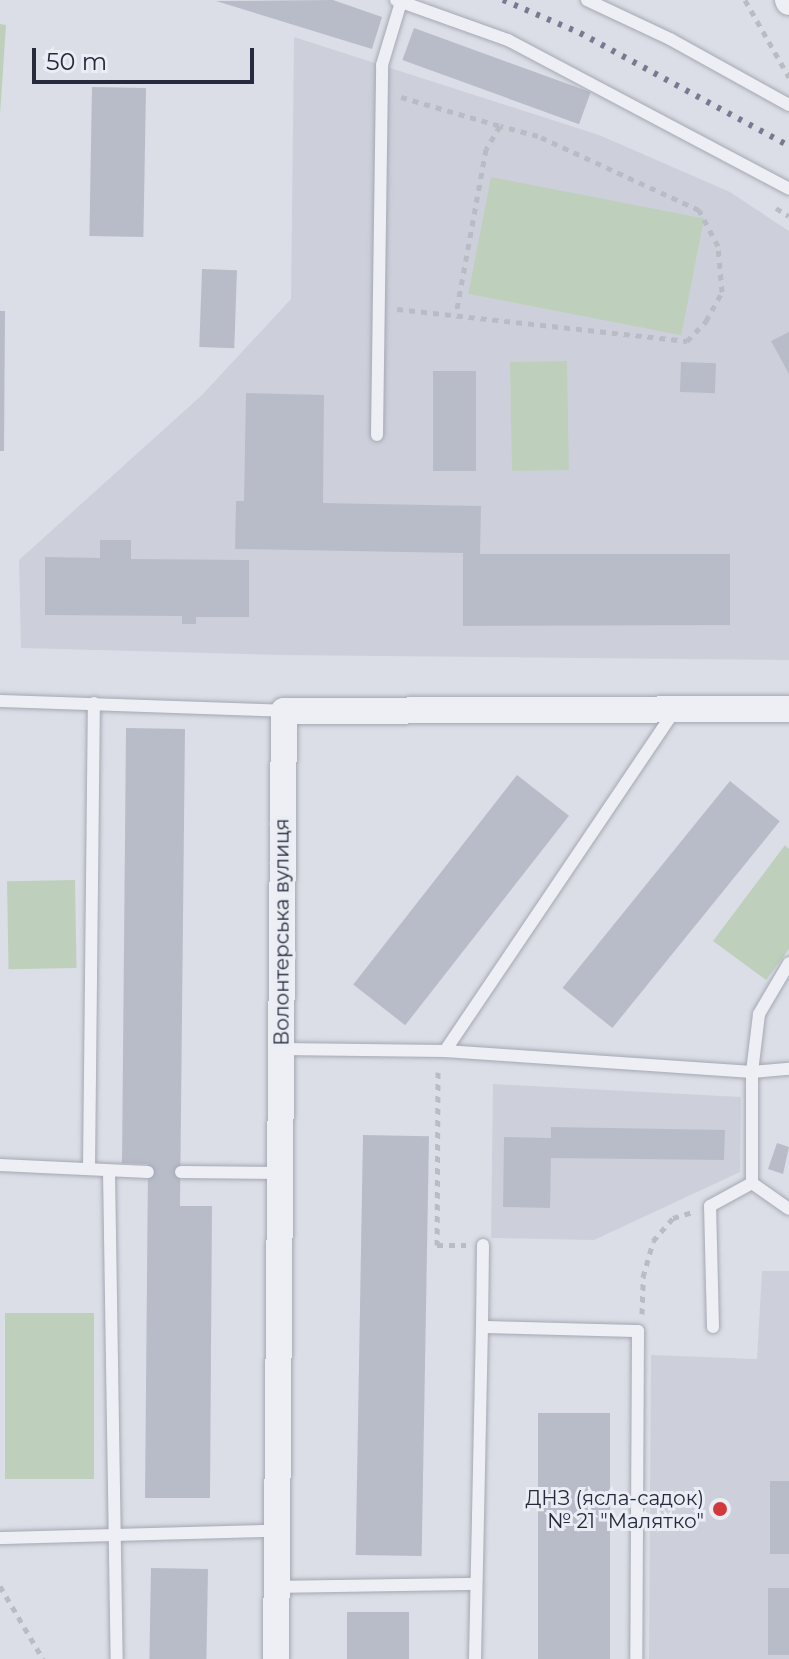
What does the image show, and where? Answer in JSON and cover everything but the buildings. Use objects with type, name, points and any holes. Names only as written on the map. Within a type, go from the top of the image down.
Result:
[{"type":"street","points":[[284,711],[789,709]]},
{"type":"street","name":"Волонтерська вулиця","points":[[276,1659],[284,711]]},
{"type":"lane","points":[[587,0],[670,39],[789,105]]},
{"type":"lane","points":[[377,435],[382,65],[398,1],[508,40],[789,189]]},
{"type":"lane","points":[[0,701],[284,711]]},
{"type":"lane","points":[[89,1169],[94,703]]},
{"type":"lane","points":[[442,1051],[676,709]]},
{"type":"lane","points":[[752,1183],[752,1072],[759,1014],[789,963]]},
{"type":"lane","points":[[281,1049],[442,1051],[752,1072],[789,1069]]},
{"type":"lane","points":[[0,1165],[148,1172]]},
{"type":"lane","points":[[109,1171],[117,1659]]},
{"type":"lane","points":[[181,1172],[280,1173]]},
{"type":"lane","points":[[713,1327],[710,1206],[752,1183]]},
{"type":"lane","points":[[752,1183],[789,1209]]},
{"type":"lane","points":[[475,1659],[483,1245]]},
{"type":"lane","points":[[482,1327],[638,1331],[636,1659]]},
{"type":"lane","points":[[0,1538],[276,1531]]},
{"type":"lane","points":[[277,1587],[476,1584]]},
{"type":"path","points":[[745,0],[789,77]]},
{"type":"path","points":[[378,307],[687,341],[706,321],[722,292],[718,246],[699,210],[538,136],[381,91]]},
{"type":"path","points":[[456,314],[486,149],[500,126]]},
{"type":"path","points":[[437,1245],[442,1051]]},
{"type":"path","points":[[638,1331],[643,1277],[653,1241],[673,1218],[710,1206]]},
{"type":"path","points":[[0,1586],[43,1659]]},
{"type":"shaded area","points":[[294,37],[599,135],[730,192],[789,231],[789,660],[281,655],[21,648],[19,560],[202,395],[291,299]]},
{"type":"shaded area","points":[[493,1084],[741,1097],[740,1172],[594,1240],[491,1238]]},
{"type":"shaded area","name":"ДНЗ (ясла-садок) № 21 \"Малятко\"","points":[[762,1271],[789,1271],[789,1659],[649,1659],[651,1355],[757,1359]]},
{"type":"green space","points":[[0,24],[6,25],[0,115]]},
{"type":"green space","points":[[491,177],[704,218],[681,335],[468,294]]},
{"type":"green space","points":[[567,361],[569,470],[512,471],[510,362]]},
{"type":"green space","points":[[785,845],[789,849],[789,949],[766,980],[713,941]]},
{"type":"green space","points":[[75,880],[77,968],[9,969],[7,881]]},
{"type":"green space","points":[[5,1313],[94,1313],[94,1479],[5,1479]]},
{"type":"railway","points":[[503,0],[580,33],[789,146]]},
{"type":"place","name":"ДНЗ (ясла-садок) № 21 \"Малятко\"","points":[[720,1509]]}]
